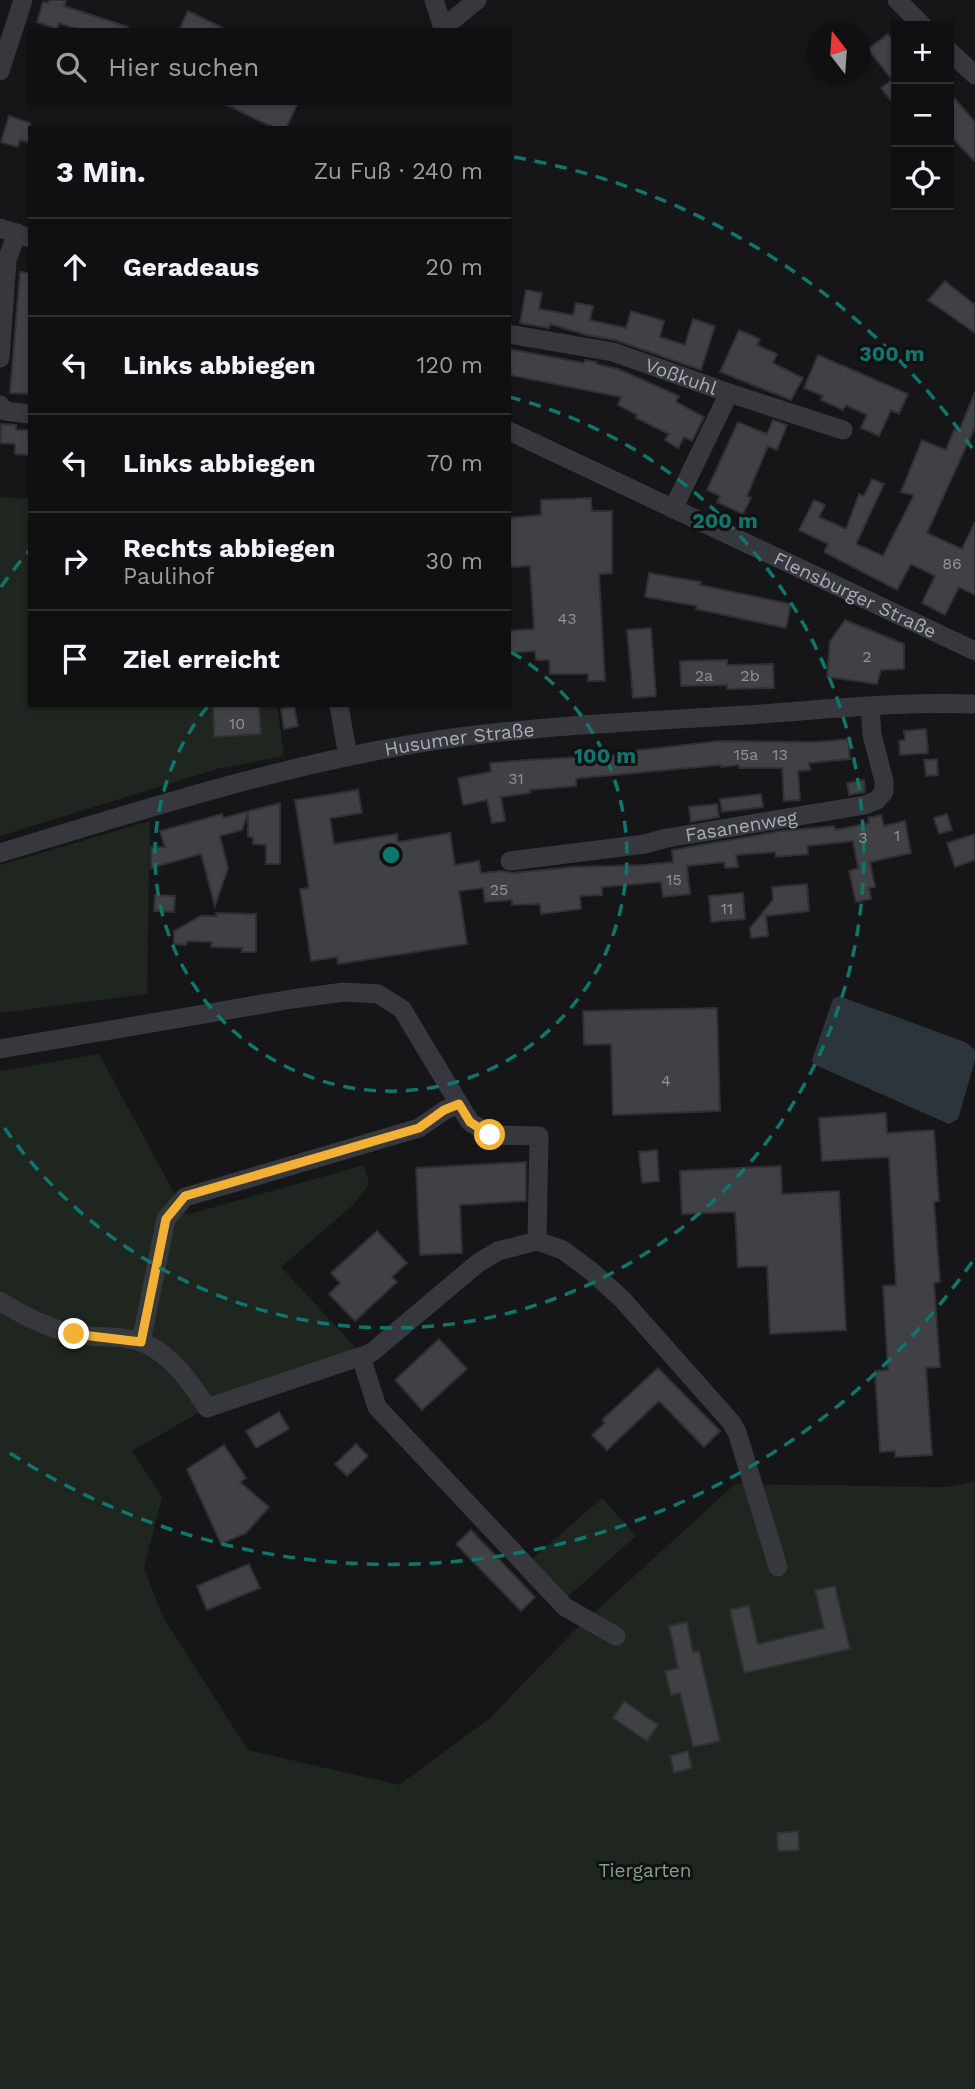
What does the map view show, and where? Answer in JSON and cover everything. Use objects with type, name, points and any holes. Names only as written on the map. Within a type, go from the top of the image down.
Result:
[{"type":"street","points":[[0,71],[23,0]]},
{"type":"street","points":[[434,0],[443,28],[477,0]]},
{"type":"street","points":[[897,0],[918,21]]},
{"type":"street","points":[[954,56],[975,75]]},
{"type":"street","points":[[0,358],[7,260],[15,233]]},
{"type":"street","name":"Voßkuhl","points":[[511,334],[613,352],[729,393],[673,509]]},
{"type":"street","points":[[729,393],[843,430]]},
{"type":"street","points":[[0,405],[5,411],[28,414]]},
{"type":"street","name":"Flensburger Straße","points":[[511,433],[975,651]]},
{"type":"street","name":"Husumer Straße","points":[[0,853],[207,791],[348,757],[451,738],[564,726],[870,707],[975,704]]},
{"type":"street","points":[[339,707],[348,757]]},
{"type":"street","name":"Fasanenweg","points":[[510,861],[645,844],[706,831],[865,805],[877,800],[884,792],[884,781],[872,735],[870,707]]},
{"type":"street","points":[[6,1047],[292,999],[344,992],[378,994],[402,1009],[470,1122],[490,1135],[539,1136],[537,1241]]},
{"type":"street","points":[[141,1342],[166,1219],[185,1196],[419,1128],[444,1110],[459,1104]]},
{"type":"street","points":[[0,1301],[37,1321],[74,1334],[141,1342],[159,1351],[177,1367],[207,1408],[366,1355],[478,1263],[498,1251],[537,1241],[563,1250],[622,1299],[731,1422],[737,1432],[778,1567]]},
{"type":"street","points":[[366,1355],[377,1407],[565,1607],[616,1636]]},
{"type":"green space","points":[[0,497],[28,499],[28,707],[277,707],[284,756],[217,769],[0,836]]},
{"type":"green space","points":[[150,821],[147,994],[0,1013],[0,865]]},
{"type":"green space","name":"Tiergarten","points":[[99,1054],[186,1215],[364,1165],[369,1184],[353,1205],[281,1267],[356,1348],[207,1408],[132,1451],[162,1497],[144,1568],[163,1617],[248,1750],[399,1785],[489,1719],[573,1632],[735,1484],[950,1487],[975,1481],[975,2089],[0,2089],[0,1071]]},
{"type":"green space","points":[[602,1498],[636,1536],[564,1600],[530,1561]]},
{"type":"shaded area","points":[[839,996],[965,1042],[975,1050],[975,1060],[958,1119],[949,1124],[813,1064],[812,1060],[833,999]]},
{"type":"building","points":[[49,0],[66,0],[64,6],[128,27],[73,28],[59,23],[57,28],[54,28],[37,22],[43,2],[48,3]]},
{"type":"building","points":[[188,11],[223,28],[180,28]]},
{"type":"building","points":[[888,34],[891,38],[891,79],[870,52],[870,48]]},
{"type":"building","points":[[891,81],[891,101],[881,88]]},
{"type":"building","points":[[954,98],[975,122],[975,162],[954,139]]},
{"type":"building","points":[[227,105],[297,105],[287,126],[264,123]]},
{"type":"building","points":[[9,116],[30,123],[28,142],[20,140],[18,147],[1,142]]},
{"type":"building","points":[[20,272],[28,273],[28,394],[10,393]]},
{"type":"building","points":[[945,281],[975,305],[975,333],[928,300]]},
{"type":"building","points":[[526,290],[542,293],[539,309],[573,315],[576,303],[593,306],[590,320],[626,328],[631,311],[664,321],[660,337],[685,345],[693,319],[715,326],[701,370],[615,340],[550,324],[549,328],[520,323]]},
{"type":"building","points":[[739,330],[760,339],[757,345],[777,354],[773,363],[803,378],[791,400],[720,372]]},
{"type":"building","points":[[511,349],[584,363],[585,360],[597,362],[596,364],[618,369],[679,396],[676,402],[704,417],[692,441],[684,437],[678,448],[665,440],[669,434],[636,418],[637,415],[618,405],[621,397],[511,375]]},
{"type":"building","points":[[818,355],[908,394],[899,414],[891,410],[879,436],[861,428],[867,415],[846,405],[843,410],[821,400],[823,396],[804,388]]},
{"type":"building","points":[[975,392],[975,427],[927,533],[962,549],[975,522],[975,595],[959,587],[945,615],[922,603],[935,576],[911,564],[897,590],[824,552],[828,544],[799,530],[814,500],[825,505],[819,517],[846,529],[859,494],[864,496],[872,479],[884,484],[856,544],[883,556],[914,495],[901,492],[922,440],[946,450],[954,430],[959,431]]},
{"type":"building","points":[[773,420],[787,425],[777,450],[768,446],[747,496],[751,498],[743,514],[717,502],[720,496],[707,490],[738,422],[767,434]]},
{"type":"building","points":[[1,424],[16,425],[16,430],[28,430],[28,455],[15,454],[15,444],[0,443]]},
{"type":"building","points":[[591,498],[592,511],[612,511],[612,573],[599,574],[605,681],[588,681],[588,674],[550,674],[549,660],[536,660],[535,651],[511,653],[511,631],[534,629],[530,566],[511,567],[511,518],[541,515],[541,500]]},
{"type":"building","points":[[649,573],[701,582],[700,585],[791,604],[786,628],[696,609],[697,606],[645,597]]},
{"type":"building","points":[[845,620],[904,644],[904,669],[881,670],[877,684],[827,677],[830,641]]},
{"type":"building","points":[[651,628],[656,696],[633,698],[627,630]]},
{"type":"building","points":[[727,660],[727,665],[773,664],[774,688],[681,686],[680,661]]},
{"type":"building","points":[[213,707],[259,707],[261,734],[214,737]]},
{"type":"building","points":[[294,707],[298,726],[284,729],[281,709]]},
{"type":"building","points":[[926,729],[928,753],[900,755],[899,741],[905,740],[904,731]]},
{"type":"building","points":[[848,739],[850,759],[809,763],[810,770],[798,771],[800,800],[784,801],[782,768],[739,768],[738,765],[721,765],[581,778],[576,779],[576,786],[530,790],[530,793],[501,797],[505,821],[492,823],[487,800],[463,805],[458,778],[491,772],[490,763],[632,754],[631,751],[719,741],[817,742]]},
{"type":"building","points":[[937,759],[938,775],[926,776],[924,760]]},
{"type":"building","points":[[864,780],[865,792],[849,795],[847,783]]},
{"type":"building","points":[[358,790],[362,813],[330,818],[334,844],[397,834],[398,842],[450,833],[455,865],[479,861],[481,873],[673,862],[672,850],[781,831],[834,826],[835,830],[869,823],[868,818],[881,815],[884,826],[905,821],[911,853],[870,862],[875,887],[869,888],[871,899],[856,902],[849,871],[858,868],[853,841],[807,846],[808,854],[776,857],[775,852],[736,855],[738,867],[725,868],[724,862],[687,866],[690,894],[663,897],[661,882],[602,887],[602,895],[580,896],[581,909],[541,914],[540,904],[512,905],[512,900],[485,902],[483,888],[459,891],[467,944],[338,964],[337,957],[311,961],[300,889],[309,888],[295,800]]},
{"type":"building","points":[[761,794],[763,807],[722,812],[720,799]]},
{"type":"building","points":[[280,803],[280,864],[266,864],[266,845],[253,844],[253,837],[248,837],[248,813],[242,830],[220,836],[228,868],[215,906],[201,854],[151,868],[151,847],[165,847],[160,831],[222,814],[223,818]]},
{"type":"building","points":[[717,804],[719,817],[691,822],[689,807]]},
{"type":"building","points":[[947,814],[952,830],[939,834],[934,818]]},
{"type":"building","points":[[975,834],[975,860],[955,867],[947,843]]},
{"type":"building","points":[[807,884],[809,911],[766,916],[768,936],[751,938],[750,928],[773,900],[772,887]]},
{"type":"building","points":[[743,893],[745,919],[711,922],[709,896]]},
{"type":"building","points":[[155,895],[175,896],[174,912],[154,911]]},
{"type":"building","points":[[216,913],[256,914],[256,952],[242,952],[242,948],[211,947],[212,942],[187,941],[186,945],[174,944],[174,931],[201,916],[217,916]]},
{"type":"building","points":[[717,1008],[720,1111],[613,1115],[611,1044],[584,1045],[583,1011]]},
{"type":"building","points":[[886,1113],[887,1133],[934,1130],[939,1201],[934,1202],[940,1282],[934,1283],[940,1367],[926,1368],[932,1455],[895,1457],[895,1451],[880,1452],[875,1371],[888,1370],[883,1286],[896,1285],[889,1157],[822,1161],[819,1118]]},
{"type":"building","points":[[657,1150],[659,1181],[642,1183],[639,1152]]},
{"type":"building","points":[[526,1162],[526,1201],[460,1205],[462,1253],[420,1255],[416,1168]]},
{"type":"building","points":[[781,1166],[782,1194],[839,1191],[846,1330],[770,1334],[767,1266],[738,1267],[735,1212],[682,1214],[680,1171]]},
{"type":"building","points":[[377,1231],[407,1263],[392,1277],[397,1282],[355,1321],[329,1294],[340,1283],[331,1273]]},
{"type":"building","points":[[439,1339],[467,1369],[422,1410],[395,1380]]},
{"type":"building","points":[[658,1368],[720,1431],[704,1447],[659,1401],[607,1450],[592,1435],[605,1423],[602,1420]]},
{"type":"building","points":[[279,1412],[289,1429],[256,1448],[246,1431]]},
{"type":"building","points":[[356,1444],[368,1456],[347,1476],[335,1464]]},
{"type":"building","points":[[224,1445],[246,1478],[240,1482],[269,1507],[246,1533],[221,1544],[187,1469]]},
{"type":"building","points":[[471,1530],[535,1597],[521,1611],[456,1544]]},
{"type":"building","points":[[249,1564],[260,1588],[207,1610],[197,1586]]},
{"type":"building","points":[[835,1586],[850,1649],[744,1673],[730,1610],[749,1605],[758,1644],[824,1628],[815,1590]]},
{"type":"building","points":[[687,1622],[693,1652],[699,1651],[720,1741],[693,1747],[680,1693],[671,1695],[665,1671],[678,1668],[669,1626]]},
{"type":"building","points":[[624,1701],[658,1725],[647,1741],[613,1718]]},
{"type":"building","points":[[688,1751],[692,1768],[674,1773],[670,1756]]},
{"type":"building","points":[[798,1831],[799,1850],[778,1851],[777,1833]]},
{"type":"route","points":[[74,1334],[141,1342],[166,1219],[185,1196],[419,1128],[444,1110],[459,1104],[470,1122],[490,1135]]}]
